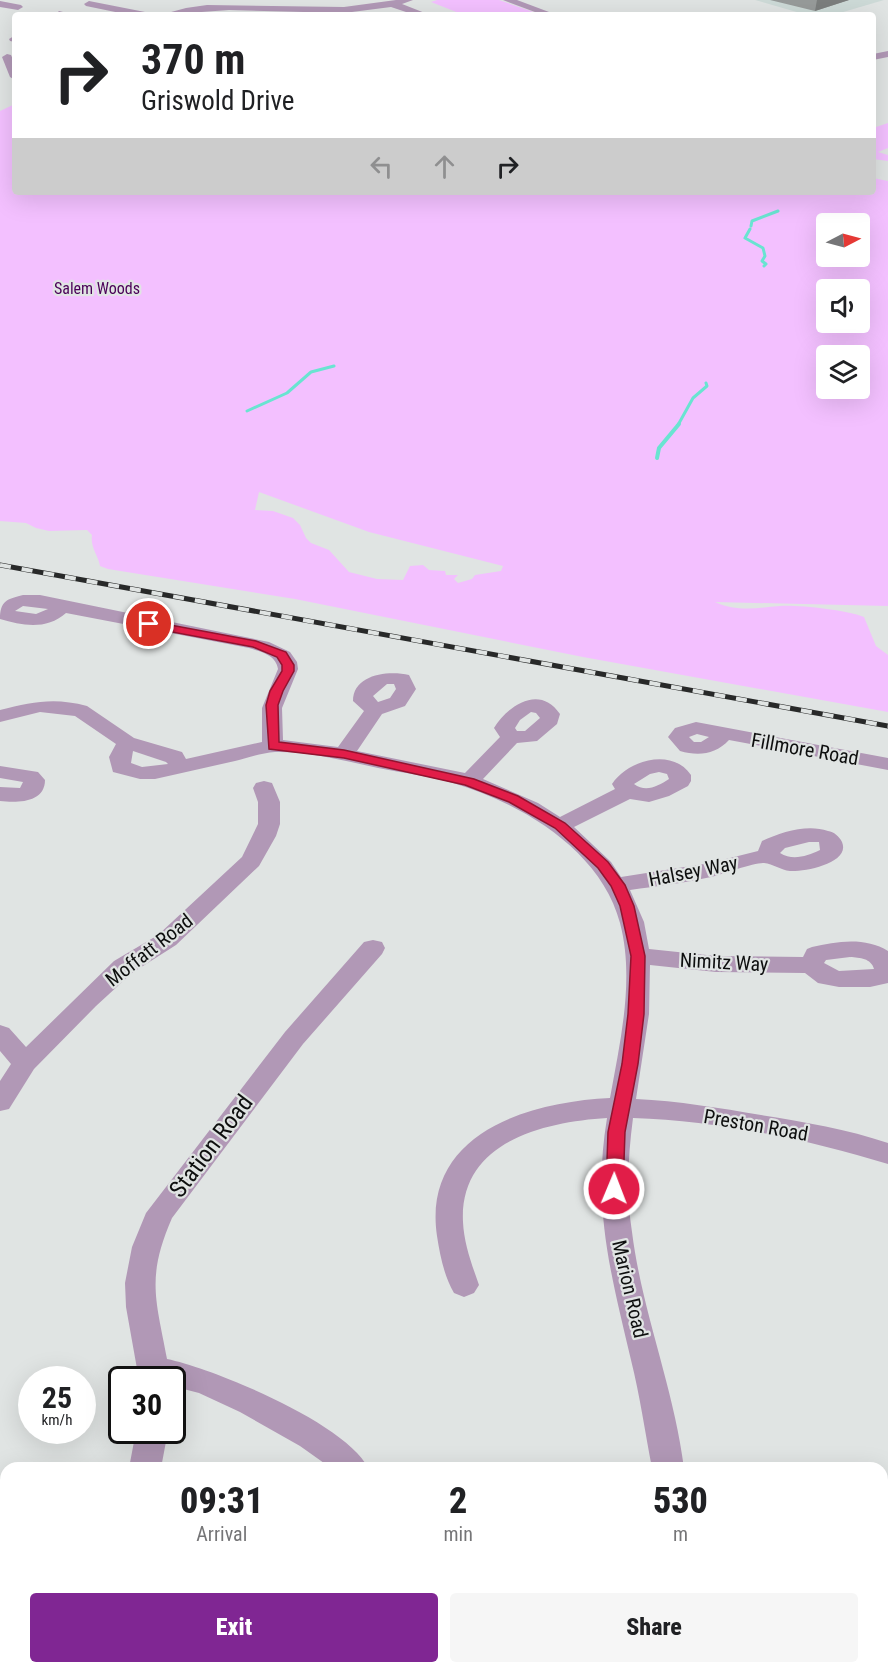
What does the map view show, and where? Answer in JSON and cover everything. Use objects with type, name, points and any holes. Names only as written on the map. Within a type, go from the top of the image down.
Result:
[{"type":"street","points":[[174,12],[195,3],[346,10],[408,0]]},
{"type":"street","points":[[508,0],[543,12]]},
{"type":"street","points":[[0,4],[18,7]]},
{"type":"street","points":[[89,4],[130,12]]},
{"type":"street","points":[[159,4],[180,10]]},
{"type":"street","points":[[392,4],[416,12]]},
{"type":"street","points":[[294,12],[300,8]]},
{"type":"street","points":[[62,608],[240,640],[273,649],[282,654],[288,665],[288,671],[276,691],[272,705],[273,746]]},
{"type":"street","name":"Marion Road","points":[[0,716],[24,708],[67,707],[89,715],[127,742],[120,757],[121,767],[129,771],[156,773],[273,746],[292,746],[344,754],[469,782],[513,799],[560,826],[590,850],[618,885],[627,906],[638,956],[632,1049],[616,1132],[615,1219],[623,1275],[657,1403],[667,1462]]},
{"type":"street","points":[[344,754],[375,710]]},
{"type":"street","name":"Fillmore Road","points":[[723,734],[888,764]]},
{"type":"street","points":[[469,782],[511,737]]},
{"type":"street","points":[[0,772],[30,777],[34,780],[35,785],[33,789],[24,794],[14,796],[0,794]]},
{"type":"street","name":"Moffatt Road","points":[[0,1102],[25,1064],[123,967],[167,940],[251,861],[269,824],[269,802],[264,788]]},
{"type":"street","points":[[560,826],[628,791]]},
{"type":"street","name":"Halsey Way","points":[[618,885],[710,870],[768,855]]},
{"type":"street","name":"Station Road","points":[[152,1366],[140,1305],[140,1270],[147,1240],[160,1214],[294,1038],[373,948]]},
{"type":"street","name":"Nimitz Way","points":[[638,956],[716,964],[811,965]]},
{"type":"street","points":[[0,1034],[25,1064]]},
{"type":"street","name":"Preston Road","points":[[464,1286],[452,1254],[451,1191],[457,1173],[474,1151],[512,1128],[536,1120],[621,1107],[723,1117],[790,1129],[888,1155]]},
{"type":"street","points":[[186,1375],[249,1399],[323,1443],[345,1462]]},
{"type":"street","points":[[146,1462],[150,1444]]},
{"type":"shaded area","points":[[755,0],[884,0],[843,12],[797,12]]},
{"type":"green space","points":[[437,0],[499,0],[533,12],[456,12],[431,2]]},
{"type":"green space","name":"Salem Woods","points":[[12,105],[12,195],[876,195],[876,179],[888,181],[888,606],[715,602],[739,608],[811,607],[864,617],[876,646],[888,655],[888,712],[583,657],[295,599],[108,569],[100,566],[92,543],[92,535],[87,530],[49,531],[26,523],[0,521],[0,111]],"holes":[[[259,492],[369,532],[503,566],[501,571],[475,575],[472,579],[458,583],[454,579],[458,575],[446,575],[445,571],[429,570],[423,565],[410,566],[403,580],[377,579],[349,572],[329,550],[311,543],[293,518],[273,511],[255,510]]]},
{"type":"green space","points":[[888,123],[888,148],[878,152],[888,155],[888,161],[876,159],[876,127]]},
{"type":"waterway","points":[[751,226],[752,221],[778,211]]},
{"type":"waterway","points":[[750,229],[745,238],[763,248],[765,256],[762,261],[766,264],[764,266]]},
{"type":"waterway","points":[[247,411],[287,393],[311,372],[334,366]]},
{"type":"waterway","points":[[678,425],[693,398],[707,386],[706,383]]},
{"type":"waterway","points":[[657,458],[659,448],[679,424]]},
{"type":"railway","points":[[0,565],[888,726]]},
{"type":"route","points":[[149,624],[240,640],[273,649],[282,654],[288,665],[288,671],[276,691],[272,705],[273,746],[292,746],[344,754],[469,782],[513,799],[538,812],[590,850],[603,865],[618,885],[627,906],[638,956],[636,1014],[630,1064],[616,1132],[614,1189]]}]
